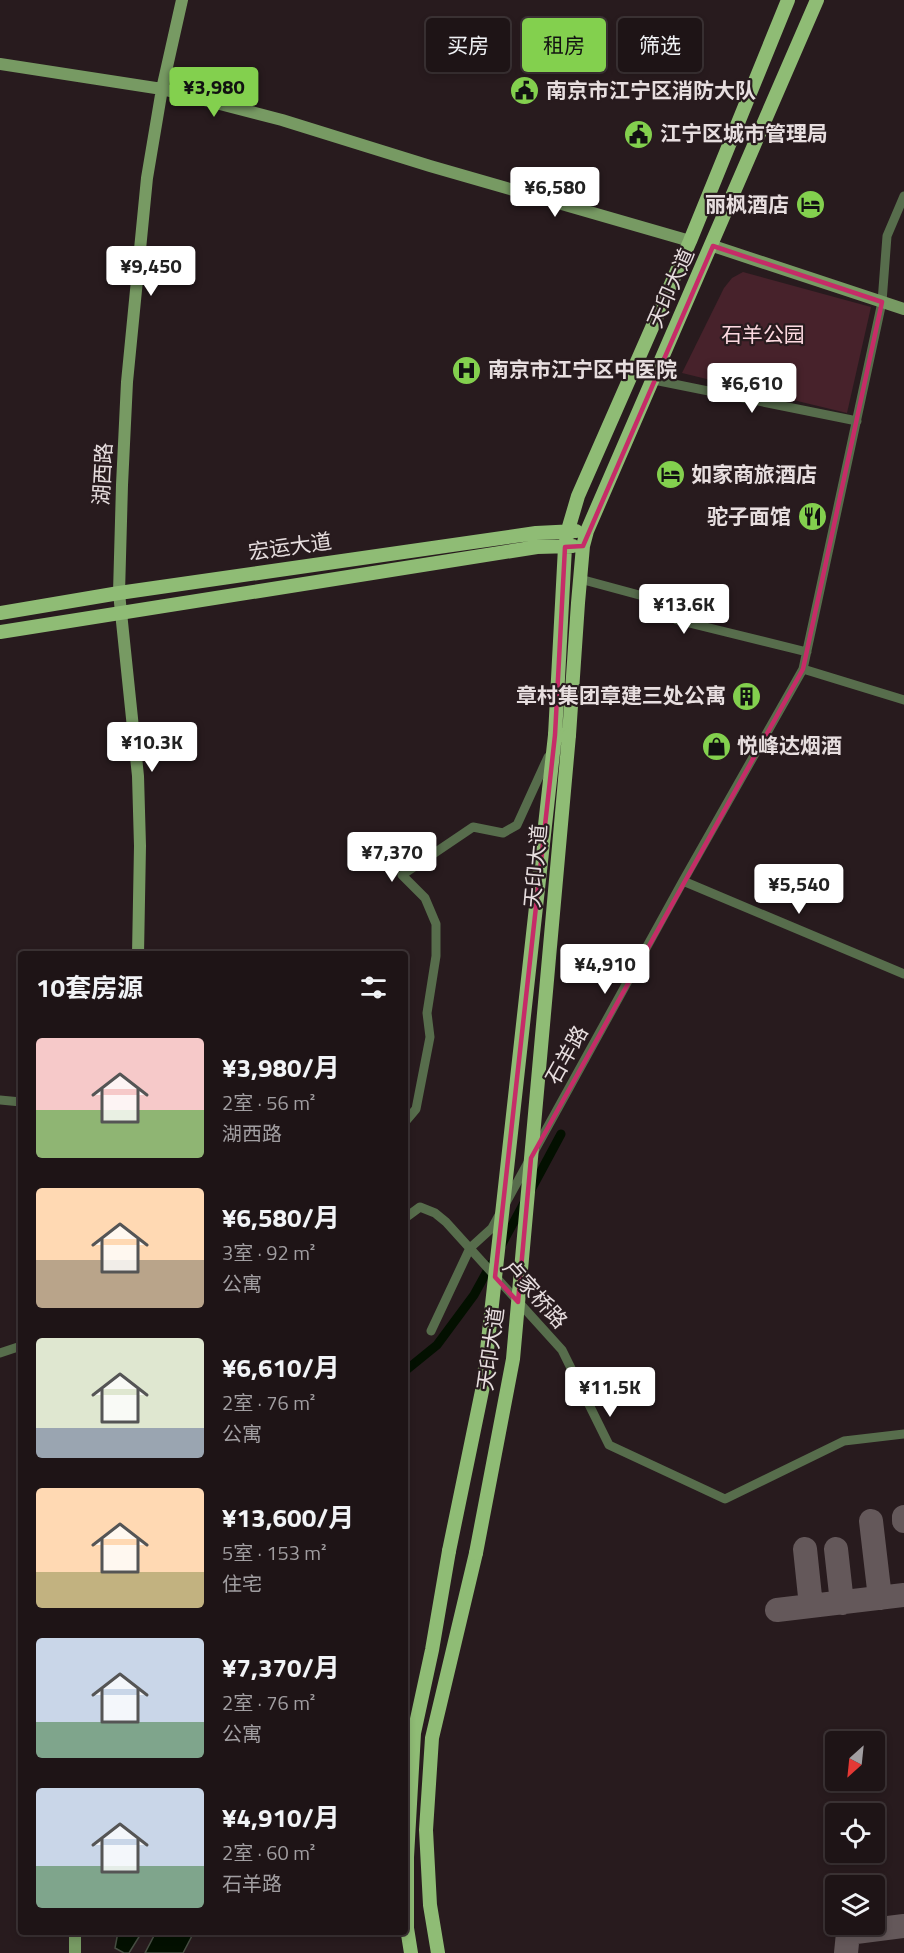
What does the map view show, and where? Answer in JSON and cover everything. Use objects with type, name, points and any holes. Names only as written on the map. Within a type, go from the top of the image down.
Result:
[{"type":"main road","name":"天印大道","points":[[408,1839],[414,1733],[483,1386],[583,546],[587,531],[818,0]]},
{"type":"main road","name":"天印大道","points":[[438,1953],[430,1905],[426,1830],[432,1738],[476,1553],[513,1359],[562,735],[565,546],[578,496],[690,241],[784,4]]},
{"type":"main road","name":"宏运大道","points":[[0,613],[119,593],[536,532],[587,531]]},
{"type":"main road","name":"宏运大道","points":[[0,632],[537,547],[583,546]]},
{"type":"main road","name":"天印大道","points":[[407,1935],[411,1953]]},
{"type":"street","name":"湖西路","points":[[138,951],[140,846],[138,776],[119,593],[122,485],[127,382],[147,178],[162,89],[182,0]]},
{"type":"street","points":[[0,64],[162,89],[282,120],[429,166],[690,241]]},
{"type":"street","name":"石羊路","points":[[431,1330],[470,1248],[492,1228],[803,669],[882,302],[887,236],[904,196]]},
{"type":"street","points":[[712,246],[904,309]]},
{"type":"street","points":[[654,380],[856,421]]},
{"type":"street","points":[[580,579],[680,606],[677,620],[807,652]]},
{"type":"street","points":[[803,669],[904,700]]},
{"type":"street","points":[[408,1118],[416,1109],[430,1037],[427,1013],[436,956],[436,924],[425,898],[402,875],[473,827],[503,833],[517,825],[562,735]]},
{"type":"street","points":[[683,881],[904,974]]},
{"type":"street","points":[[0,1100],[18,1102]]},
{"type":"street","name":"卢家桥路","points":[[408,1216],[420,1207],[435,1213],[446,1222],[562,1350],[609,1445],[724,1499],[844,1441],[904,1434]]},
{"type":"street","points":[[0,1353],[18,1347]]},
{"type":"street","points":[[75,1935],[75,1953]]},
{"type":"highlighted area","points":[[713,246],[882,302],[803,669],[531,1158],[518,1302],[495,1277],[555,735],[565,547],[583,546]]},
{"type":"green space","name":"石羊公园","points":[[743,272],[871,307],[847,413],[682,373],[724,288],[732,278]]},
{"type":"shaded area","points":[[117,1935],[140,1935],[129,1953],[115,1948]]},
{"type":"shaded area","points":[[154,1935],[192,1935],[183,1953],[145,1953]]},
{"type":"waterway","points":[[502,1244],[561,1134]]},
{"type":"waterway","points":[[408,1369],[437,1345],[474,1295],[491,1264]]},
{"type":"taxiway","points":[[871,1521],[880,1598]]},
{"type":"taxiway","points":[[805,1549],[811,1606]]},
{"type":"taxiway","points":[[836,1549],[842,1603]]},
{"type":"taxiway","points":[[777,1610],[904,1595]]},
{"type":"taxiway","points":[[846,1953],[848,1933],[904,1926]]},
{"type":"place","name":"南京市江宁区消防大队","points":[[525,91]]},
{"type":"place","name":"江宁区城市管理局","points":[[639,134]]},
{"type":"place","name":"丽枫酒店","points":[[810,205]]},
{"type":"place","name":"南京市江宁区中医院","points":[[467,370]]},
{"type":"place","name":"如家商旅酒店","points":[[670,475]]},
{"type":"place","name":"驼子面馆","points":[[812,517]]},
{"type":"place","name":"章村集团章建三处公寓","points":[[747,696]]},
{"type":"place","name":"悦峰达烟酒","points":[[716,746]]}]
